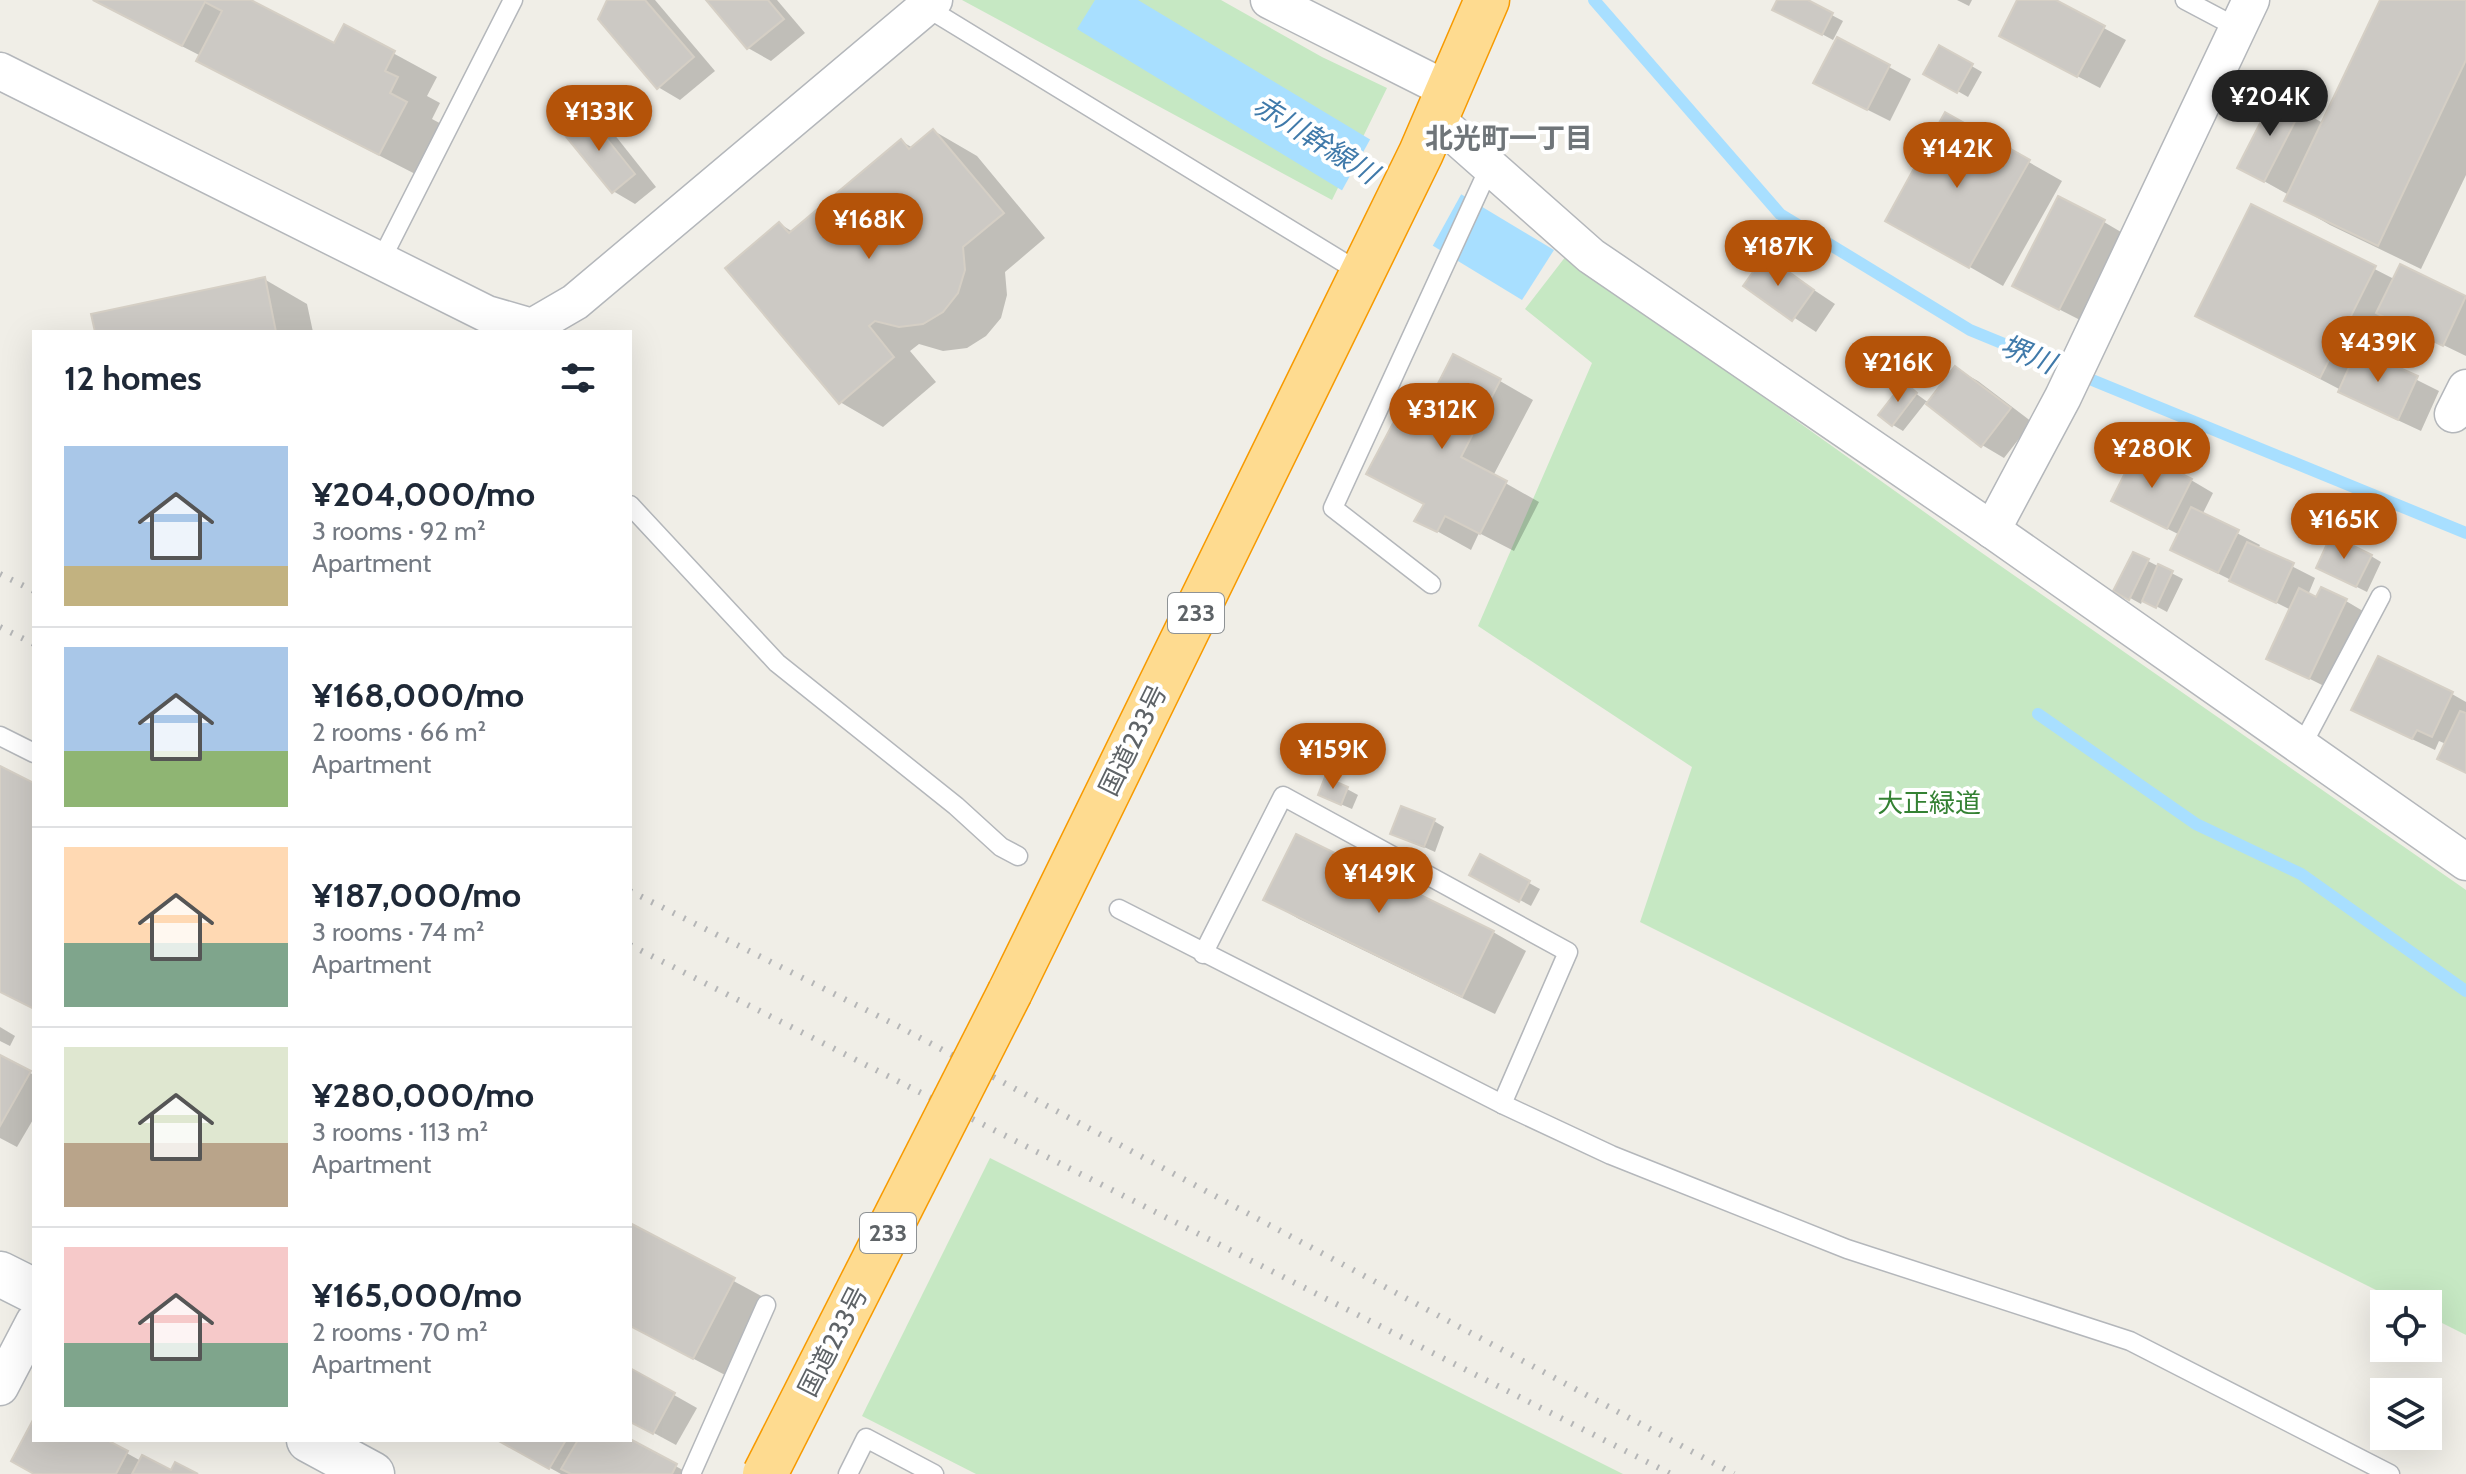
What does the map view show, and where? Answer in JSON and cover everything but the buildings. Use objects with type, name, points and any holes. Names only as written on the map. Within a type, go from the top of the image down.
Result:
[{"type":"highway","name":"国道233号","points":[[765,1474],[1010,992],[1435,120],[1487,0]]},
{"type":"street","points":[[1269,0],[1435,120],[1485,176],[1591,256],[1992,530],[2466,862]]},
{"type":"street","points":[[0,71],[487,314],[533,329],[575,302],[930,3]]},
{"type":"street","points":[[1992,530],[2063,397],[2244,14]]},
{"type":"street","points":[[0,1274],[32,1290]]},
{"type":"street","points":[[0,1387],[32,1326]]},
{"type":"street","points":[[312,1442],[358,1471]]},
{"type":"lane","points":[[380,262],[513,0]]},
{"type":"lane","points":[[2185,0],[2244,14]]},
{"type":"lane","points":[[930,3],[1361,273]]},
{"type":"lane","points":[[1431,584],[1333,508],[1485,176]]},
{"type":"lane","points":[[632,507],[777,663],[956,806],[1001,847],[1018,856]]},
{"type":"lane","points":[[2301,747],[2381,596]]},
{"type":"lane","points":[[0,736],[32,752]]},
{"type":"lane","points":[[1203,954],[1283,796],[1568,952],[1502,1104]]},
{"type":"lane","points":[[1119,909],[1502,1104],[1611,1155],[1847,1249],[2130,1341],[2390,1474]]},
{"type":"lane","points":[[691,1474],[766,1305]]},
{"type":"lane","points":[[848,1474],[866,1438],[934,1474]]},
{"type":"green space","points":[[962,0],[1221,0],[1322,57],[1387,88],[1332,200]]},
{"type":"green space","name":"大正緑道","points":[[1566,256],[1972,546],[2466,890],[2466,1335],[2442,1323],[2442,1290],[2376,1290],[1640,922],[1692,767],[1478,626],[1592,363],[1525,309]]},
{"type":"green space","points":[[990,1158],[1623,1474],[976,1474],[862,1416]]},
{"type":"water","name":"赤川幹線川","points":[[1095,0],[1138,0],[1554,250],[1522,300],[1077,29]]},
{"type":"pier","points":[[1372,136],[1463,191],[1431,249],[1340,194]]},
{"type":"waterway","name":"堺川","points":[[1594,0],[1780,214],[1970,330],[2466,533]]},
{"type":"waterway","points":[[2038,714],[2196,824],[2301,874],[2466,991]]},
{"type":"railway","points":[[0,574],[32,590]]},
{"type":"railway","points":[[0,627],[32,643]]},
{"type":"railway","points":[[632,892],[898,1026],[1734,1474]]},
{"type":"railway","points":[[632,946],[1671,1474]]},
{"type":"district","name":"北光町一丁目","points":[[1509,138]]}]
